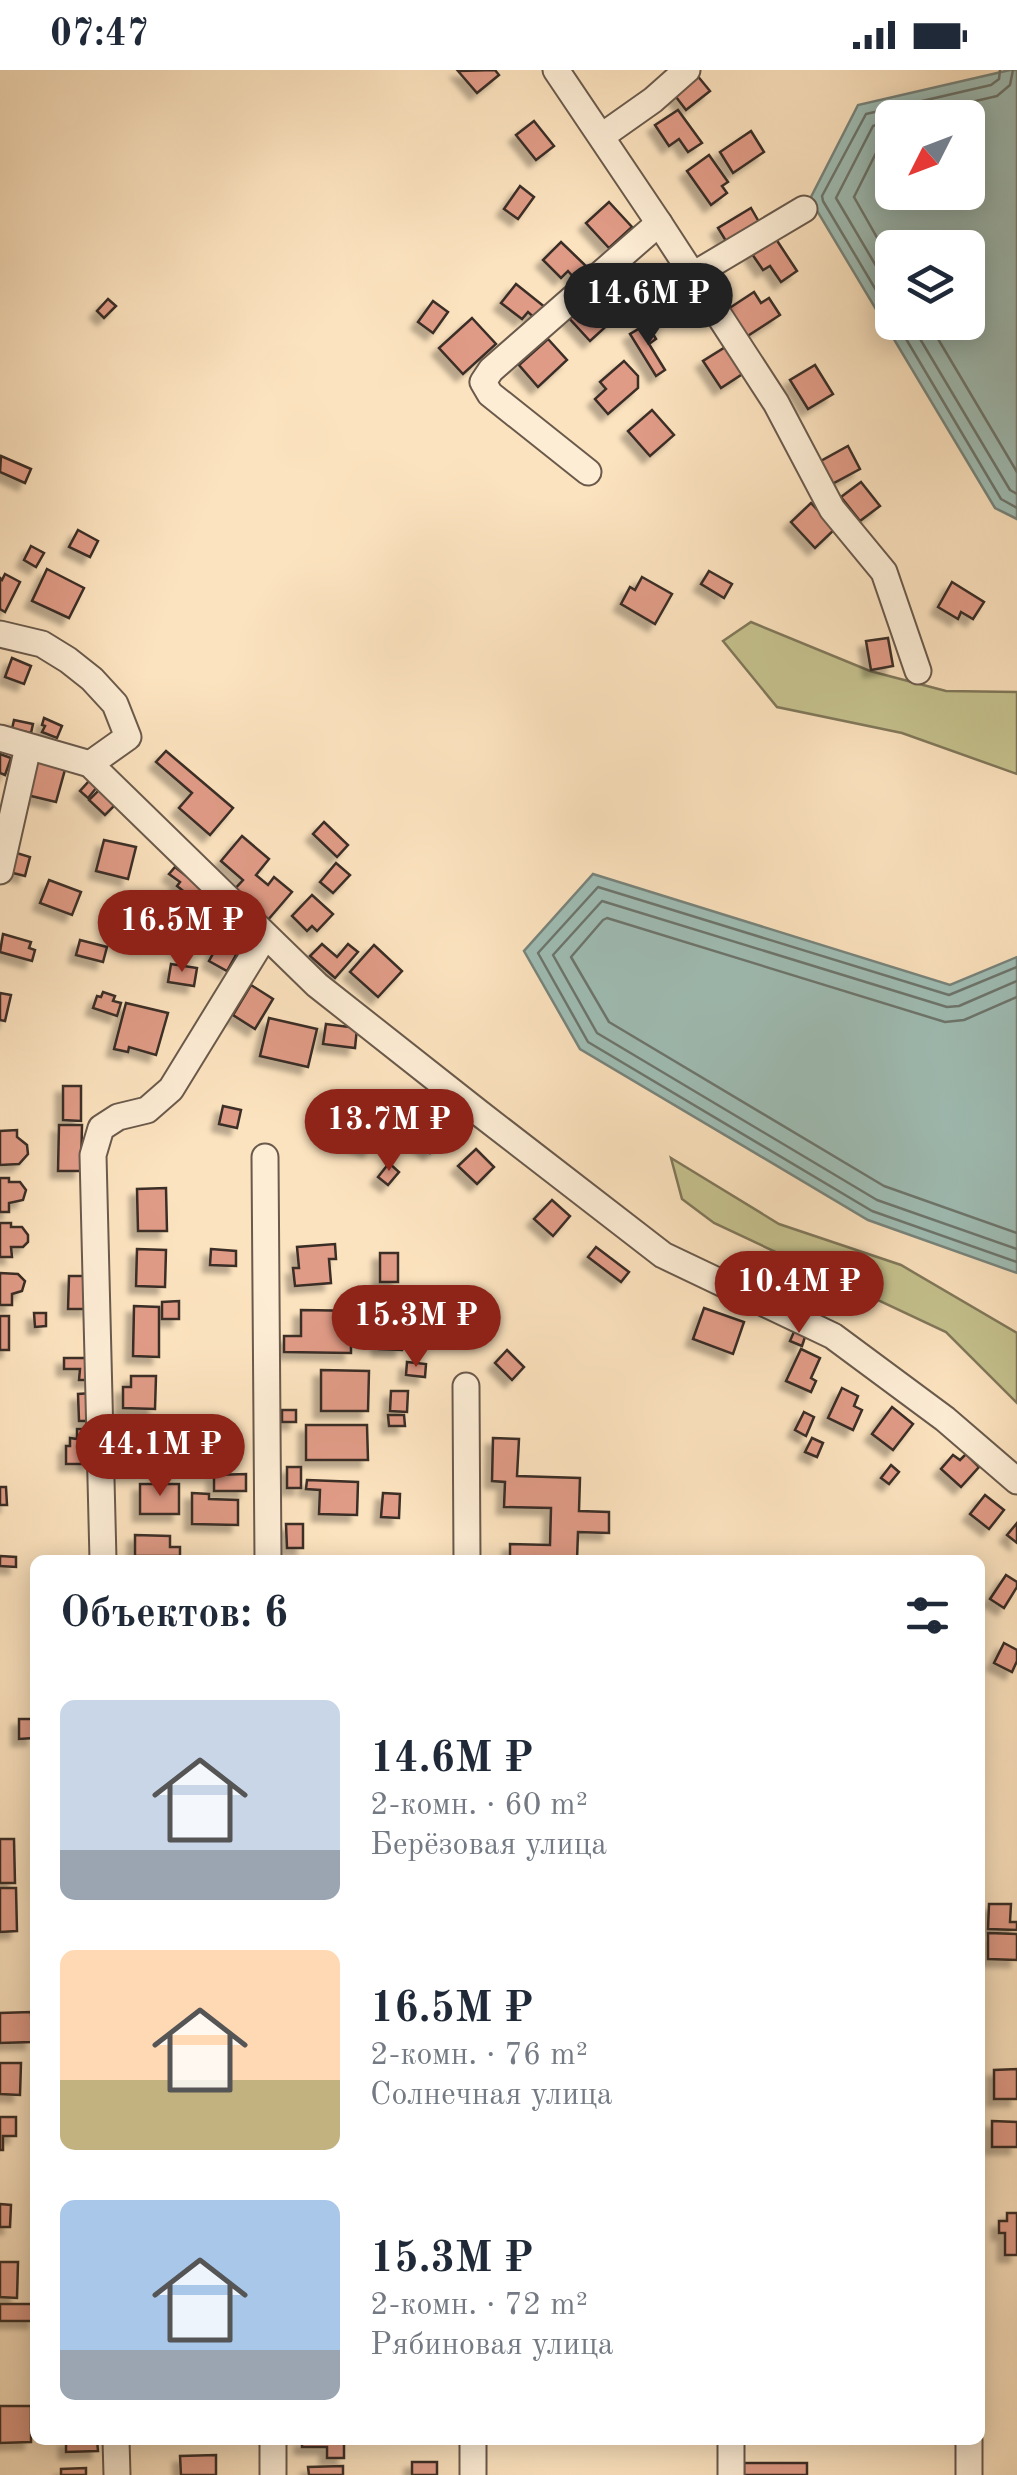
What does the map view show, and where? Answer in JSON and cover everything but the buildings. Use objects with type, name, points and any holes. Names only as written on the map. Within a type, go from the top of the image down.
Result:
[{"type":"street","points":[[556,70],[776,403],[832,509],[884,572],[918,670]]},
{"type":"street","points":[[602,136],[688,70]]},
{"type":"street","points":[[693,275],[804,210]]},
{"type":"street","points":[[588,472],[490,394],[483,382],[491,370],[660,223]]},
{"type":"street","points":[[0,634],[42,644],[92,679],[115,704],[128,737],[90,764]]},
{"type":"street","points":[[0,738],[90,764],[317,985],[664,1255],[832,1336],[945,1418],[1017,1481]]},
{"type":"street","points":[[0,871],[28,747]]},
{"type":"street","points":[[103,1555],[94,1155],[101,1128],[118,1117],[148,1110],[170,1090],[265,936]]},
{"type":"street","points":[[266,1157],[268,1555]]},
{"type":"street","points":[[466,1386],[467,1555]]},
{"type":"street","points":[[116,2445],[117,2475]]},
{"type":"street","points":[[273,2445],[273,2475]]},
{"type":"street","points":[[473,2445],[473,2475]]},
{"type":"street","points":[[730,2475],[731,2445]]},
{"type":"street","points":[[968,2445],[969,2475]]},
{"type":"shaded area","points":[[751,622],[870,671],[946,691],[1017,692],[1017,774],[902,733],[777,707],[723,641]]},
{"type":"shaded area","points":[[671,1158],[779,1224],[901,1265],[1017,1333],[1017,1403],[946,1332],[714,1223],[682,1199]]},
{"type":"water","points":[[1017,70],[1017,519],[995,508],[894,340],[985,340],[985,230],[875,230],[875,308],[810,199],[858,105],[875,101],[875,210],[985,210],[985,100],[880,100]]},
{"type":"water","points":[[593,874],[950,985],[1017,957],[1017,1273],[868,1220],[580,1049],[524,951]]}]
